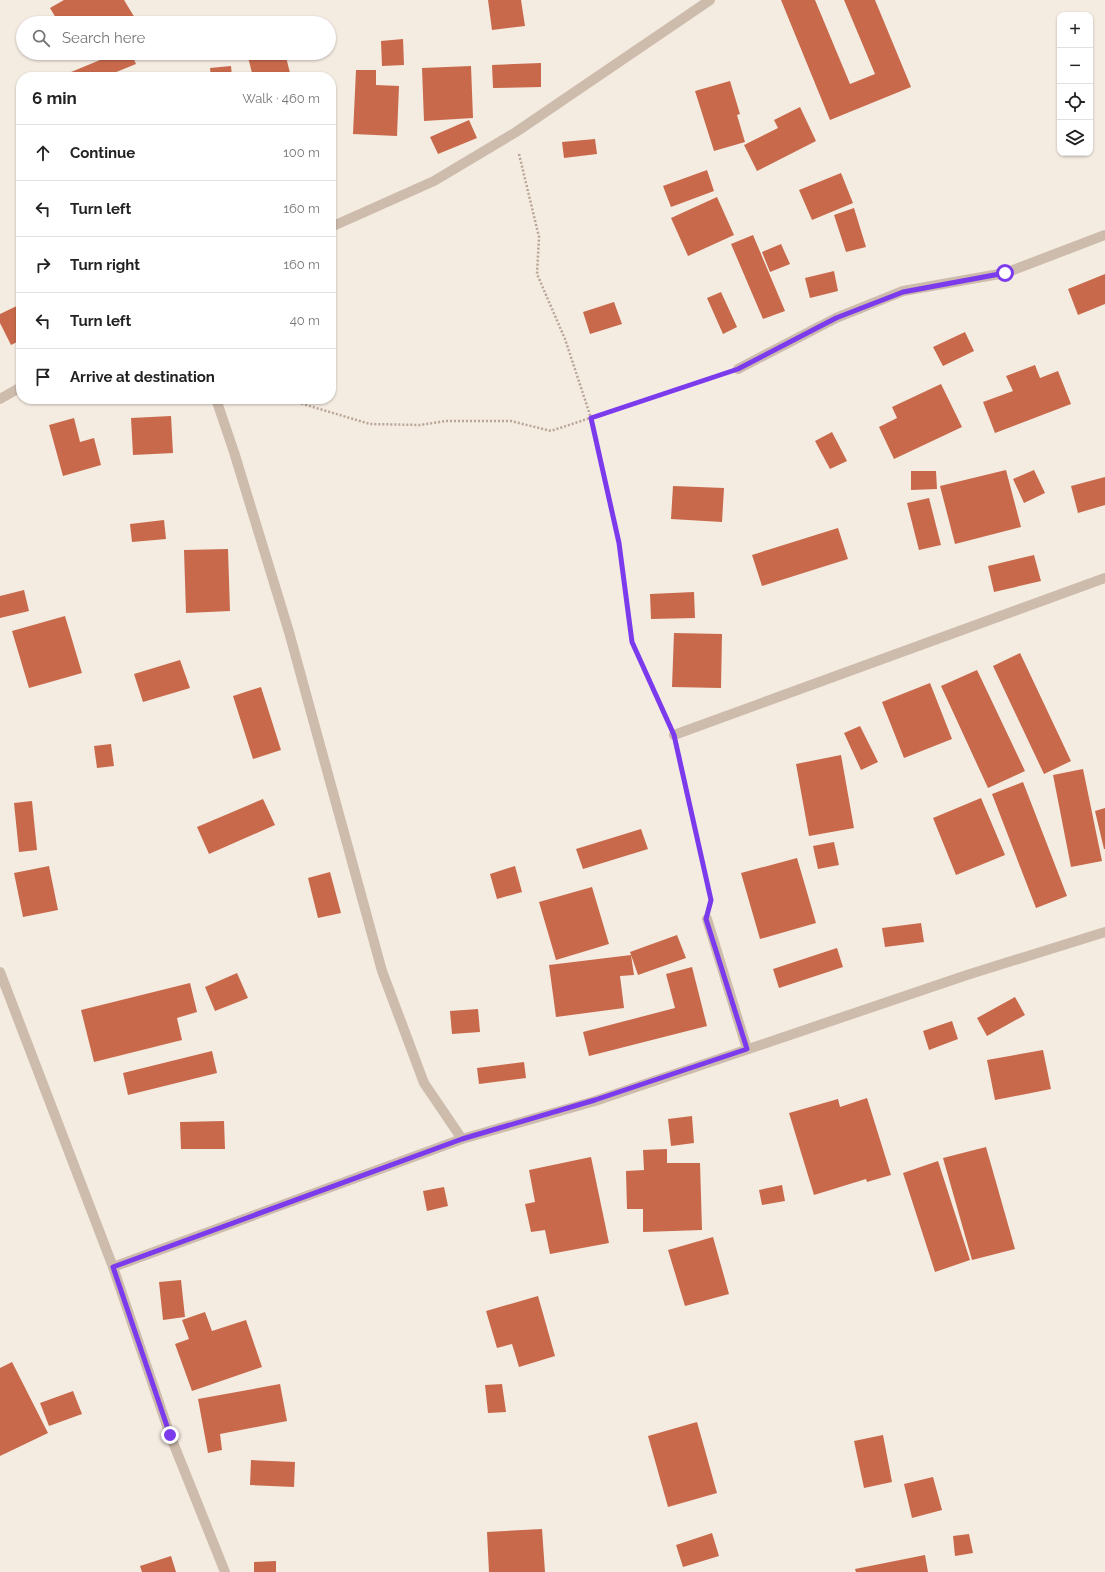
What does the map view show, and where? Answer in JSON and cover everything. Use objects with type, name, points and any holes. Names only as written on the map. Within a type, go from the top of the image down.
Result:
[{"type":"street","points":[[336,225],[434,180],[516,132],[710,0]]},
{"type":"street","points":[[738,369],[836,318],[903,292],[1005,273],[1105,234]]},
{"type":"street","points":[[0,399],[16,391]]},
{"type":"street","points":[[218,404],[234,452],[289,632],[382,971],[424,1083],[462,1139]]},
{"type":"street","points":[[674,735],[1105,578]]},
{"type":"street","points":[[706,919],[747,1049]]},
{"type":"street","points":[[113,1267],[462,1139],[595,1100],[967,975],[1105,932]]},
{"type":"street","points":[[0,972],[113,1267],[170,1435],[225,1572]]},
{"type":"path","points":[[516,132],[520,162],[539,237],[537,274],[565,339],[591,418],[619,543],[632,642],[674,735],[711,900],[706,919]]},
{"type":"path","points":[[303,404],[370,424],[420,425],[446,421],[511,421],[551,431],[738,369]]},
{"type":"building","points":[[64,0],[124,0],[134,16],[55,16],[50,8]]},
{"type":"building","points":[[488,0],[521,0],[525,26],[492,30]]},
{"type":"building","points":[[781,0],[815,0],[850,84],[875,74],[844,0],[875,0],[911,87],[830,120]]},
{"type":"building","points":[[403,39],[404,65],[382,66],[381,41]]},
{"type":"building","points":[[100,60],[134,60],[136,64],[116,72],[71,72]]},
{"type":"building","points":[[249,60],[287,60],[290,72],[252,72]]},
{"type":"building","points":[[541,63],[541,87],[493,88],[492,65]]},
{"type":"building","points":[[231,66],[232,72],[210,72],[210,68]]},
{"type":"building","points":[[471,66],[473,118],[424,121],[422,68]]},
{"type":"building","points":[[356,70],[376,70],[376,85],[399,86],[397,136],[353,134]]},
{"type":"building","points":[[730,81],[740,114],[737,115],[745,142],[714,151],[695,91]]},
{"type":"building","points":[[800,107],[816,141],[757,171],[744,145],[778,128],[774,120]]},
{"type":"building","points":[[469,120],[477,138],[438,154],[430,137]]},
{"type":"building","points":[[595,139],[597,154],[564,158],[562,142]]},
{"type":"building","points":[[707,170],[714,191],[671,207],[663,186]]},
{"type":"building","points":[[841,173],[853,203],[812,220],[799,190]]},
{"type":"building","points":[[717,197],[734,235],[688,256],[671,218]]},
{"type":"building","points":[[854,208],[866,247],[846,252],[834,215]]},
{"type":"building","points":[[753,235],[785,311],[763,319],[731,244]]},
{"type":"building","points":[[781,244],[790,264],[770,272],[762,252]]},
{"type":"building","points":[[834,271],[838,291],[810,298],[805,278]]},
{"type":"building","points":[[1105,274],[1105,304],[1078,315],[1068,289]]},
{"type":"building","points":[[721,292],[737,327],[723,334],[707,298]]},
{"type":"building","points":[[614,302],[622,324],[590,334],[583,312]]},
{"type":"building","points":[[16,306],[16,342],[11,345],[0,323],[0,314]]},
{"type":"building","points":[[965,332],[974,351],[943,366],[933,347]]},
{"type":"building","points":[[1035,365],[1040,378],[1058,371],[1071,404],[995,433],[983,402],[1013,391],[1006,376]]},
{"type":"building","points":[[941,384],[962,427],[894,459],[879,427],[897,418],[892,407]]},
{"type":"building","points":[[171,416],[173,453],[133,455],[131,418]]},
{"type":"building","points":[[74,418],[80,442],[94,438],[101,465],[63,476],[49,425]]},
{"type":"building","points":[[832,432],[847,461],[830,469],[815,441]]},
{"type":"building","points":[[1006,470],[1021,527],[955,544],[940,486]]},
{"type":"building","points":[[1034,470],[1045,493],[1024,503],[1013,479]]},
{"type":"building","points":[[911,471],[936,471],[937,489],[911,490]]},
{"type":"building","points":[[1105,477],[1105,505],[1078,513],[1071,486]]},
{"type":"building","points":[[673,486],[724,488],[722,522],[671,519]]},
{"type":"building","points":[[929,498],[941,545],[919,550],[907,503]]},
{"type":"building","points":[[164,520],[166,539],[132,542],[130,524]]},
{"type":"building","points":[[838,528],[848,559],[762,586],[752,555]]},
{"type":"building","points":[[228,549],[230,611],[186,613],[184,550]]},
{"type":"building","points":[[1034,555],[1041,581],[994,592],[988,566]]},
{"type":"building","points":[[24,590],[29,611],[0,618],[0,596]]},
{"type":"building","points":[[694,592],[695,618],[651,619],[650,594]]},
{"type":"building","points":[[65,616],[82,673],[29,688],[12,631]]},
{"type":"building","points":[[674,633],[722,634],[721,688],[672,687]]},
{"type":"building","points":[[1020,653],[1071,761],[1044,774],[993,666]]},
{"type":"building","points":[[180,660],[190,688],[143,702],[134,674]]},
{"type":"building","points":[[977,670],[1025,771],[988,788],[941,686]]},
{"type":"building","points":[[930,683],[952,739],[904,758],[882,702]]},
{"type":"building","points":[[261,687],[281,750],[253,759],[233,696]]},
{"type":"building","points":[[860,726],[878,762],[861,770],[844,733]]},
{"type":"building","points":[[111,744],[114,766],[97,768],[94,746]]},
{"type":"building","points":[[841,755],[854,828],[809,836],[796,764]]},
{"type":"building","points":[[1083,769],[1102,861],[1071,867],[1053,775]]},
{"type":"building","points":[[1023,782],[1067,896],[1036,908],[992,794]]},
{"type":"building","points":[[981,798],[1005,855],[956,875],[933,818]]},
{"type":"building","points":[[263,799],[275,825],[209,854],[197,827]]},
{"type":"building","points":[[32,801],[37,850],[19,852],[14,803]]},
{"type":"building","points":[[1105,808],[1105,849],[1104,849],[1095,811]]},
{"type":"building","points":[[641,829],[648,849],[583,869],[576,849]]},
{"type":"building","points":[[834,842],[839,865],[818,869],[813,846]]},
{"type":"building","points":[[797,858],[816,923],[760,939],[741,873]]},
{"type":"building","points":[[49,866],[58,910],[23,917],[14,873]]},
{"type":"building","points":[[515,866],[522,892],[497,899],[490,874]]},
{"type":"building","points":[[330,872],[341,913],[318,918],[308,878]]},
{"type":"building","points":[[592,887],[609,944],[556,960],[539,902]]},
{"type":"building","points":[[921,923],[924,942],[885,947],[882,928]]},
{"type":"building","points":[[677,935],[686,958],[638,975],[630,952]]},
{"type":"building","points":[[837,948],[843,967],[779,988],[773,969]]},
{"type":"building","points":[[631,955],[634,975],[620,976],[624,1008],[556,1017],[549,965]]},
{"type":"building","points":[[692,967],[707,1026],[589,1056],[583,1032],[675,1008],[666,974]]},
{"type":"building","points":[[237,973],[248,998],[215,1011],[205,987]]},
{"type":"building","points":[[190,983],[197,1012],[177,1018],[182,1040],[94,1062],[81,1010]]},
{"type":"building","points":[[1015,997],[1025,1015],[987,1036],[977,1018]]},
{"type":"building","points":[[478,1009],[480,1032],[452,1034],[450,1011]]},
{"type":"building","points":[[952,1021],[958,1039],[929,1050],[923,1031]]},
{"type":"building","points":[[1043,1050],[1051,1089],[995,1100],[987,1060]]},
{"type":"building","points":[[212,1051],[217,1073],[128,1095],[123,1073]]},
{"type":"building","points":[[524,1062],[526,1078],[479,1084],[477,1068]]},
{"type":"building","points":[[867,1098],[891,1175],[867,1182],[866,1179],[814,1195],[789,1113],[838,1099],[840,1107]]},
{"type":"building","points":[[692,1116],[694,1143],[671,1146],[668,1119]]},
{"type":"building","points":[[224,1121],[225,1149],[181,1149],[180,1122]]},
{"type":"building","points":[[986,1147],[1015,1249],[972,1260],[943,1158]]},
{"type":"building","points":[[667,1149],[667,1163],[700,1163],[702,1230],[643,1232],[643,1209],[627,1209],[626,1171],[644,1170],[643,1150]]},
{"type":"building","points":[[591,1157],[609,1243],[550,1254],[545,1230],[531,1232],[525,1204],[535,1202],[529,1170]]},
{"type":"building","points":[[938,1161],[970,1260],[935,1272],[903,1173]]},
{"type":"building","points":[[782,1185],[785,1201],[762,1205],[759,1190]]},
{"type":"building","points":[[444,1187],[448,1206],[427,1211],[423,1191]]},
{"type":"building","points":[[713,1237],[729,1294],[685,1306],[668,1250]]},
{"type":"building","points":[[181,1280],[185,1317],[163,1320],[159,1282]]},
{"type":"building","points":[[538,1296],[555,1356],[519,1367],[512,1344],[497,1348],[486,1311]]},
{"type":"building","points":[[205,1312],[212,1331],[246,1320],[262,1367],[192,1391],[175,1344],[189,1339],[182,1320]]},
{"type":"building","points":[[12,1362],[48,1433],[0,1456],[0,1368]]},
{"type":"building","points":[[280,1384],[287,1421],[220,1434],[222,1450],[208,1453],[198,1399]]},
{"type":"building","points":[[502,1384],[506,1412],[488,1413],[485,1385]]},
{"type":"building","points":[[73,1391],[82,1414],[49,1426],[40,1403]]},
{"type":"building","points":[[697,1422],[717,1493],[668,1507],[648,1436]]},
{"type":"building","points":[[883,1435],[892,1482],[864,1488],[854,1441]]},
{"type":"building","points":[[251,1460],[295,1462],[294,1487],[250,1485]]},
{"type":"building","points":[[933,1477],[942,1510],[912,1518],[904,1484]]},
{"type":"building","points":[[542,1529],[545,1572],[489,1572],[487,1532]]},
{"type":"building","points":[[712,1533],[719,1556],[683,1567],[676,1545]]},
{"type":"building","points":[[969,1534],[973,1553],[955,1556],[953,1536]]},
{"type":"building","points":[[925,1555],[928,1572],[856,1572],[855,1569]]},
{"type":"building","points":[[171,1556],[176,1572],[142,1572],[140,1566]]},
{"type":"building","points":[[276,1561],[276,1572],[254,1572],[254,1562]]},
{"type":"route","points":[[170,1435],[113,1267],[462,1139],[595,1100],[747,1049],[706,919],[711,900],[674,735],[632,642],[619,543],[591,418],[738,369],[836,318],[903,292],[1005,273]]}]
